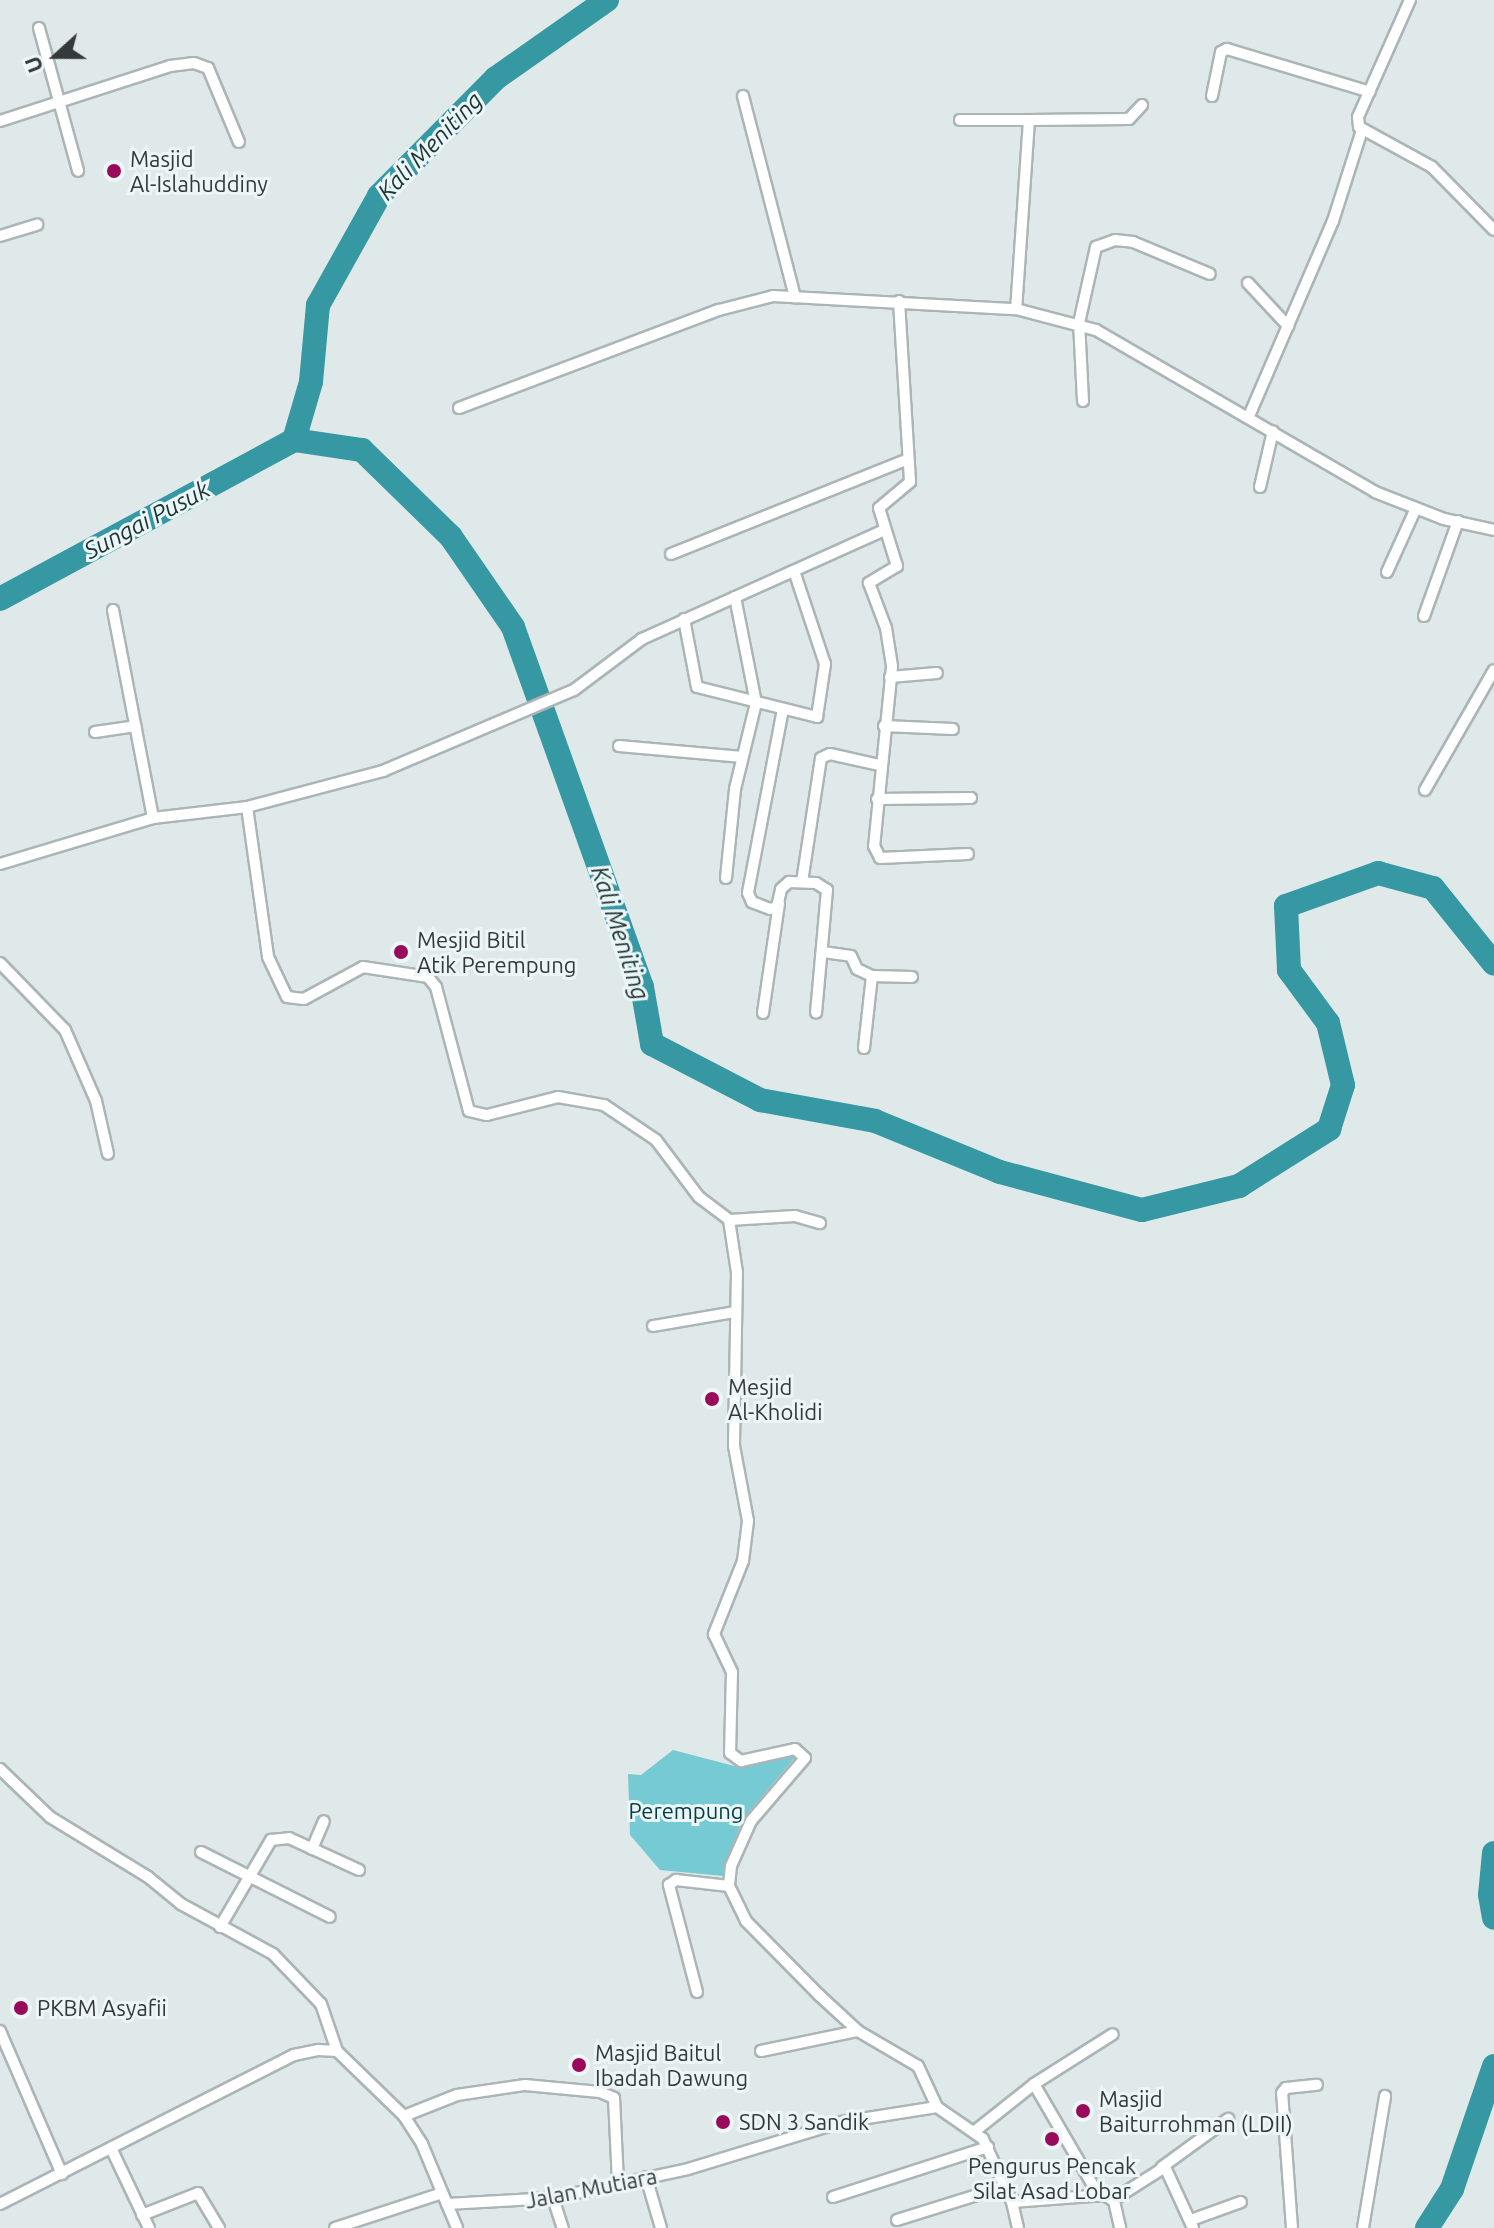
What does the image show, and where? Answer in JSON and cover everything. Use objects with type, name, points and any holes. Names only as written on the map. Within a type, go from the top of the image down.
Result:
[{"type":"street","points":[[1249,416],[1333,221],[1362,130],[1358,117],[1410,0]]},
{"type":"street","points":[[39,28],[78,171]]},
{"type":"street","points":[[1212,96],[1221,52],[1227,49],[1370,92]]},
{"type":"street","points":[[0,121],[170,66],[202,64],[208,68],[239,142]]},
{"type":"street","points":[[743,96],[795,297]]},
{"type":"street","points":[[960,120],[1129,119],[1142,105]]},
{"type":"street","points":[[1016,309],[1029,120]]},
{"type":"street","points":[[1362,130],[1432,167],[1494,230]]},
{"type":"street","points":[[0,236],[37,225]]},
{"type":"street","points":[[1083,401],[1079,323],[1092,252],[1104,242],[1133,242],[1210,274]]},
{"type":"street","points":[[1248,283],[1288,326]]},
{"type":"street","points":[[459,408],[719,310],[773,296],[1016,309],[1079,323],[1249,416],[1375,492],[1416,508],[1494,530]]},
{"type":"street","points":[[899,301],[910,486],[879,508],[898,565],[869,585],[886,628],[890,677],[879,765],[874,846],[880,858],[968,854]]},
{"type":"street","points":[[1260,487],[1273,431]]},
{"type":"street","points":[[671,554],[908,459]]},
{"type":"street","points":[[1387,572],[1416,508]]},
{"type":"street","points":[[1424,616],[1458,521]]},
{"type":"street","points":[[0,864],[153,818],[247,807],[383,771],[518,710],[574,690],[642,639],[885,530]]},
{"type":"street","points":[[684,619],[697,687],[814,718],[822,709],[825,664],[794,571]]},
{"type":"street","points":[[726,878],[743,757],[756,703],[735,597]]},
{"type":"street","points":[[113,610],[153,818]]},
{"type":"street","points":[[1425,790],[1494,670]]},
{"type":"street","points":[[890,677],[937,673]]},
{"type":"street","points":[[779,903],[770,909],[752,902],[748,893],[783,709]]},
{"type":"street","points":[[95,732],[136,726]]},
{"type":"street","points":[[884,726],[953,729]]},
{"type":"street","points":[[619,746],[743,757]]},
{"type":"street","points":[[802,882],[821,758],[830,754],[879,765]]},
{"type":"street","points":[[877,799],[971,798]]},
{"type":"street","points":[[247,807],[254,823],[268,957],[289,999],[304,999],[363,967],[428,977],[436,987],[469,1111],[487,1115],[558,1097],[604,1105],[656,1140],[699,1197],[729,1220],[737,1252],[734,1446],[748,1535],[714,1637],[732,1672],[730,1753],[741,1761],[795,1749],[805,1760],[751,1821],[731,1866],[729,1886],[746,1921],[858,2031],[918,2066],[937,2107],[975,2131],[988,2147],[1006,2186],[1018,2228]]},
{"type":"street","points":[[763,1013],[779,903],[785,883],[802,882],[827,890],[816,1013]]},
{"type":"street","points":[[823,952],[851,956],[857,969],[872,976],[912,977]]},
{"type":"street","points":[[0,963],[65,1030],[96,1101],[108,1154]]},
{"type":"street","points":[[864,1048],[872,976]]},
{"type":"street","points":[[729,1220],[795,1216],[820,1223]]},
{"type":"street","points":[[653,1326],[735,1312]]},
{"type":"street","points":[[0,1769],[50,1817],[220,1927],[273,1954],[306,1985],[327,2014],[337,2051],[404,2116],[422,2144],[457,2228]]},
{"type":"street","points":[[312,1849],[324,1821]]},
{"type":"street","points":[[220,1927],[271,1840],[289,1838],[359,1870]]},
{"type":"street","points":[[201,1852],[330,1917]]},
{"type":"street","points":[[697,1992],[669,1885],[676,1880],[729,1886]]},
{"type":"street","points":[[0,2031],[62,2174]]},
{"type":"street","points":[[761,2051],[858,2031]]},
{"type":"street","points":[[975,2131],[1034,2084],[1113,2034]]},
{"type":"street","points":[[0,2204],[294,2055],[337,2051]]},
{"type":"street","points":[[1034,2084],[1098,2194]]},
{"type":"street","points":[[404,2116],[457,2095],[525,2085],[600,2092],[614,2098],[618,2182]]},
{"type":"street","points":[[1292,2228],[1282,2093],[1286,2088],[1317,2085]]},
{"type":"street","points":[[1363,2228],[1385,2096]]},
{"type":"street","name":"Jalan Mutiara","points":[[447,2204],[553,2198],[646,2177],[842,2122],[937,2107]]},
{"type":"street","points":[[1113,2200],[1228,2119]]},
{"type":"street","points":[[833,2197],[988,2147]]},
{"type":"street","points":[[111,2148],[149,2228]]},
{"type":"street","points":[[1162,2167],[1172,2173],[1192,2224],[1241,2202]]},
{"type":"street","points":[[646,2177],[661,2228]]},
{"type":"street","points":[[897,2220],[1006,2186]]},
{"type":"street","points":[[142,2215],[198,2193],[219,2228]]},
{"type":"street","points":[[335,2228],[370,2223],[442,2193]]},
{"type":"street","points":[[1012,2202],[1098,2194],[1113,2200]]},
{"type":"street","points":[[553,2198],[563,2228]]},
{"type":"street","points":[[1113,2200],[1120,2228]]},
{"type":"green space","name":"Perempung","points":[[673,1750],[738,1767],[797,1755],[742,1820],[723,1876],[660,1870],[630,1835],[628,1774],[641,1775]]},
{"type":"waterway","name":"Kali Meniting","points":[[607,0],[496,78],[379,196],[318,305],[311,382],[294,440],[362,450],[451,537],[513,627],[642,987],[652,1044],[760,1100],[875,1121],[1000,1172],[1142,1210],[1239,1186],[1329,1129],[1343,1085],[1328,1023],[1289,970],[1286,906],[1378,873],[1433,888],[1494,964]]},
{"type":"waterway","name":"Sungai Pusuk","points":[[0,599],[294,440]]},
{"type":"waterway","name":"Kali Meniting","points":[[1494,1853],[1490,1895],[1494,1918]]},
{"type":"waterway","name":"Kali Meniting","points":[[1427,2228],[1452,2189],[1494,2066]]},
{"type":"place","name":"Masjid Al-Islahuddiny","points":[[114,171]]},
{"type":"place","name":"Mesjid Bitil Atik Perempung","points":[[401,952]]},
{"type":"place","name":"Mesjid Al-Kholidi","points":[[712,1399]]},
{"type":"place","name":"PKBM Asyafii","points":[[21,2008]]},
{"type":"place","name":"Masjid Baitul Ibadah Dawung","points":[[579,2065]]},
{"type":"place","name":"Masjid Baiturrohman (LDII)","points":[[1083,2111]]},
{"type":"place","name":"SDN 3 Sandik","points":[[723,2122]]},
{"type":"place","name":"Pengurus Pencak Silat Asad Lobar","points":[[1052,2139]]}]
